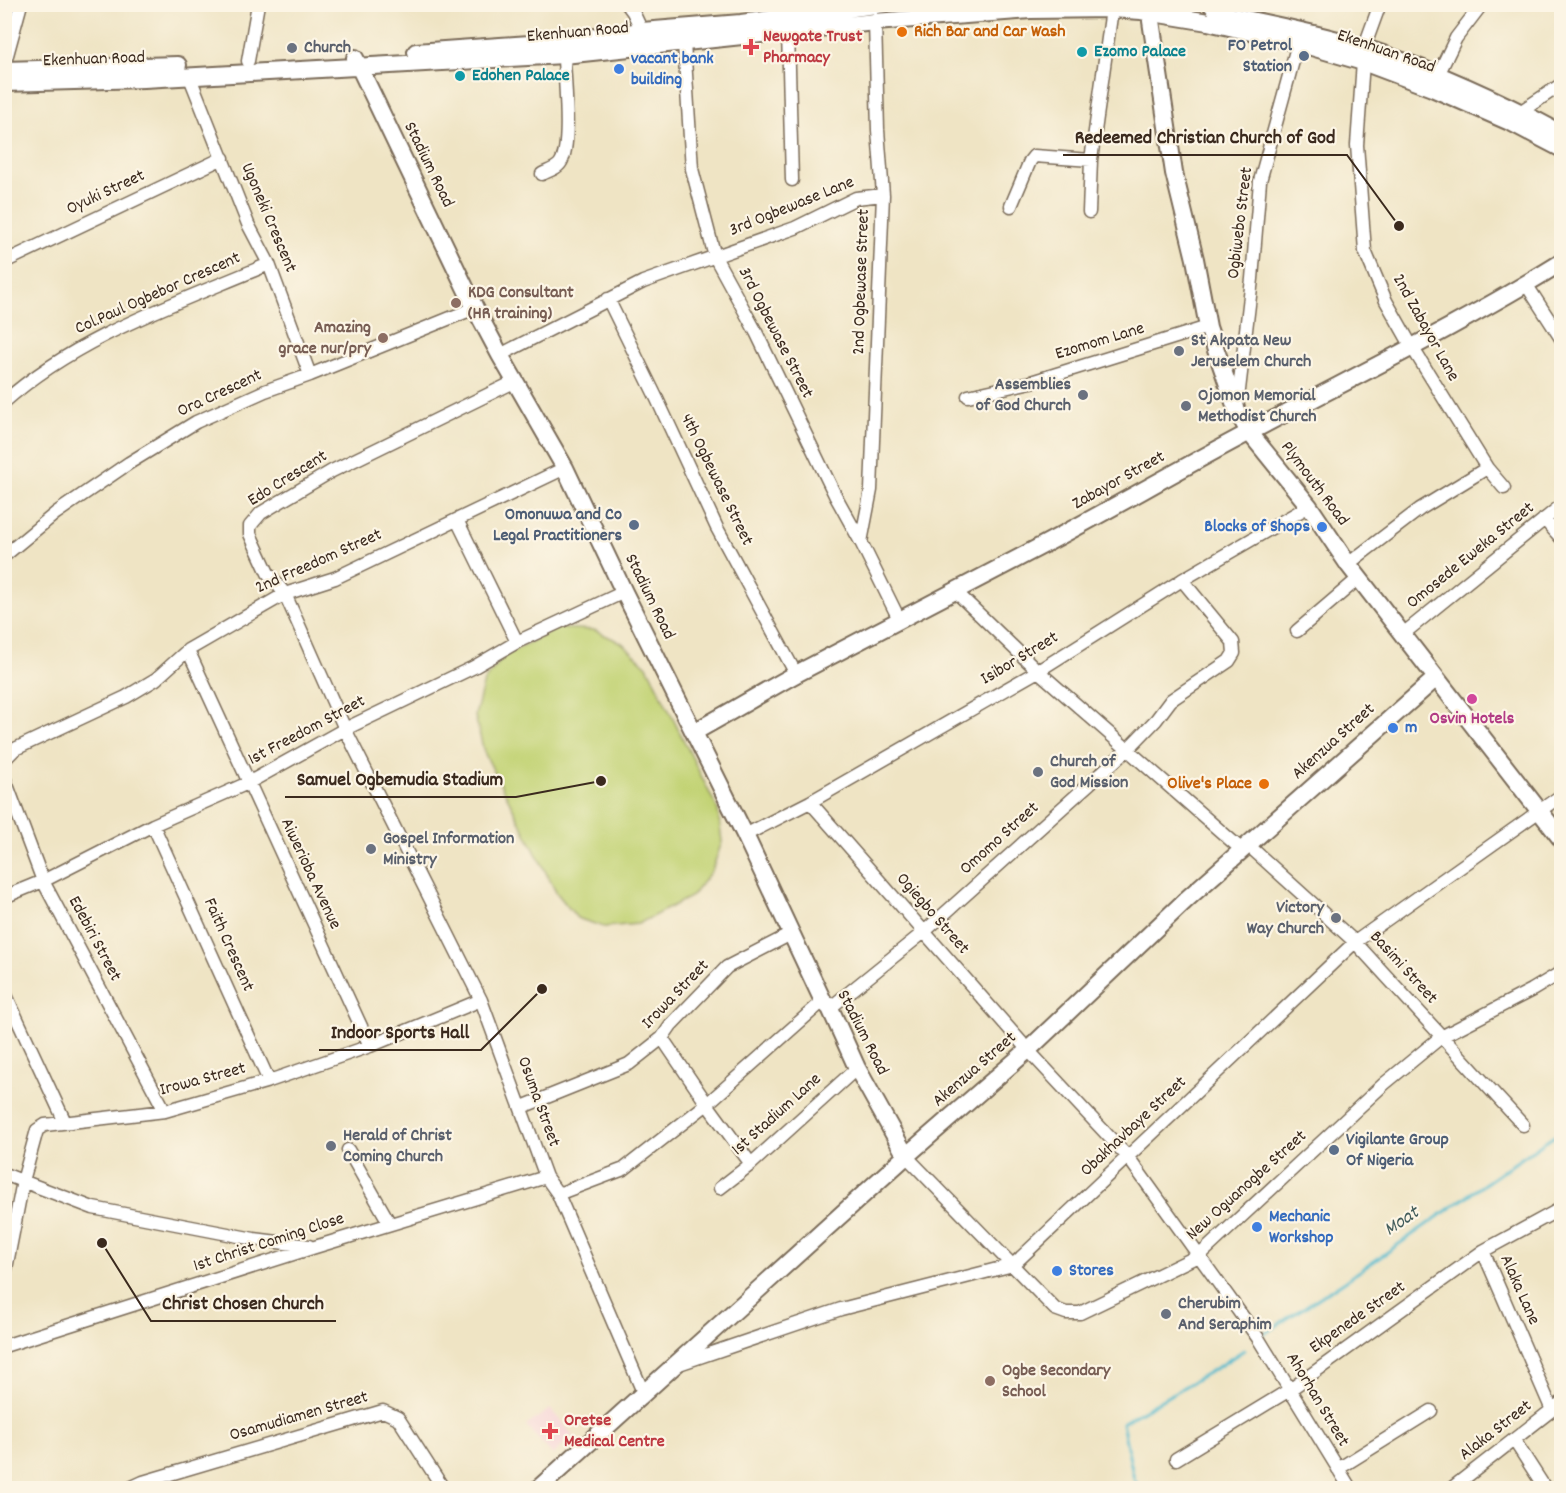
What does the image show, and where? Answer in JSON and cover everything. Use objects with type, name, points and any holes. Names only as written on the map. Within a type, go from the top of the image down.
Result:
[{"type":"street","points":[[4,68],[21,4]]},
{"type":"street","points":[[248,61],[258,4]]},
{"type":"street","name":"Ekenhuan Road","points":[[4,83],[144,79],[357,62],[558,42],[642,31],[741,23],[884,4]]},
{"type":"street","name":"2nd Zabayor Lane","points":[[1380,4],[1363,55],[1357,145],[1365,251],[1386,301],[1412,347],[1487,468],[1504,488]]},
{"type":"street","points":[[1438,75],[1456,38],[1482,4]]},
{"type":"street","points":[[632,7],[642,31]]},
{"type":"street","name":"Ekenhuan Road","points":[[1217,7],[1363,55],[1438,75],[1520,112],[1562,134]]},
{"type":"street","points":[[1089,212],[1091,160],[1112,9]]},
{"type":"street","name":"Ekenhuan Road","points":[[4,68],[564,56],[684,43],[786,18],[875,22],[1030,10],[1112,9],[1147,11],[1208,22],[1298,44],[1363,55],[1512,123],[1562,149]]},
{"type":"street","name":"Plymouth Road","points":[[1147,11],[1173,173],[1195,259],[1208,327],[1237,411],[1249,432],[1310,506],[1348,564],[1562,840]]},
{"type":"street","points":[[786,18],[792,180]]},
{"type":"street","name":"2nd Ogbewase Street","points":[[861,542],[872,490],[884,195],[878,130],[875,22]]},
{"type":"street","name":"3rd Ogbewase Street","points":[[684,43],[692,169],[716,257],[900,621]]},
{"type":"street","name":"Ogbiwebo Street","points":[[1237,411],[1260,182],[1298,44]]},
{"type":"street","points":[[542,174],[559,165],[564,154],[566,128],[564,56]]},
{"type":"street","name":"Stadium Road","points":[[357,62],[475,308],[565,468],[857,1068],[906,1156]]},
{"type":"street","name":"Ugoneki Crescent","points":[[189,75],[224,158],[248,224],[269,264],[310,375]]},
{"type":"street","points":[[1520,112],[1562,84]]},
{"type":"street","points":[[1011,207],[1034,156],[1091,160]]},
{"type":"street","name":"Oyuki Street","points":[[4,262],[224,158]]},
{"type":"street","name":"3rd Ogbewase Lane","points":[[500,356],[643,282],[795,228],[856,198],[884,195]]},
{"type":"street","name":"Zabayor Street","points":[[694,732],[796,674],[900,621],[1249,432],[1412,347],[1562,262]]},
{"type":"street","name":"Col.Paul Ogbebor Crescent","points":[[4,402],[56,363],[103,335],[269,264]]},
{"type":"street","points":[[1526,284],[1562,340]]},
{"type":"street","name":"4th Ogbewase Street","points":[[608,299],[717,528],[796,674]]},
{"type":"street","name":"Ora Crescent","points":[[4,556],[56,513],[129,463],[196,422],[266,391],[475,308]]},
{"type":"street","name":"Ezomom Lane","points":[[968,396],[1031,382],[1208,327]]},
{"type":"street","name":"Edo Crescent","points":[[345,729],[285,594],[268,573],[250,534],[250,526],[261,513],[332,471],[516,381]]},
{"type":"street","name":"2nd Freedom Street","points":[[4,760],[15,748],[126,697],[156,679],[188,650],[285,594],[335,578],[565,468]]},
{"type":"street","points":[[1348,564],[1420,509],[1487,468]]},
{"type":"street","name":"Omosede Eweka Street","points":[[1403,634],[1562,505]]},
{"type":"street","name":"Isibor Street","points":[[744,835],[810,802],[1038,671],[1182,580],[1310,506]]},
{"type":"street","points":[[1544,519],[1562,539]]},
{"type":"street","points":[[457,520],[517,642]]},
{"type":"street","points":[[1297,631],[1359,578]]},
{"type":"street","name":"Omomo Street","points":[[558,1194],[624,1169],[827,1005],[924,932],[1127,750],[1156,720],[1171,700],[1229,662],[1234,653],[1233,642],[1182,580]]},
{"type":"street","name":"Basimi Street","points":[[954,590],[1038,671],[1127,750],[1355,942],[1523,1125]]},
{"type":"street","name":"1st Freedom Street","points":[[4,897],[43,881],[153,825],[248,783],[345,729],[624,591]]},
{"type":"street","name":"Aiwerioba Avenue","points":[[188,650],[370,1046]]},
{"type":"street","name":"Akenzua Street","points":[[539,1488],[906,1156],[1028,1050],[1188,898],[1436,678]]},
{"type":"street","name":"Osuma Street","points":[[345,729],[481,1000],[522,1107],[546,1178],[558,1194],[643,1392]]},
{"type":"street","name":"Edebiri Street","points":[[4,777],[43,881],[165,1111]]},
{"type":"street","name":"Obakhavbaye Street","points":[[671,1367],[841,1309],[1013,1265],[1355,942],[1562,795]]},
{"type":"street","name":"Ogiegbo Street","points":[[810,802],[1028,1050]]},
{"type":"street","name":"Faith Crescent","points":[[153,825],[269,1080]]},
{"type":"street","name":"Irowa Street","points":[[522,1107],[628,1064],[662,1038],[671,1025],[727,967],[791,934]]},
{"type":"street","name":"New Oguanogbe Street","points":[[906,1156],[1055,1310],[1080,1313],[1200,1255],[1384,1084],[1441,1037],[1562,972]]},
{"type":"street","points":[[4,991],[65,1122]]},
{"type":"street","name":"Irowa Street","points":[[23,1181],[37,1130],[45,1125],[165,1111],[269,1080],[370,1046],[481,1000]]},
{"type":"street","points":[[662,1038],[751,1164]]},
{"type":"street","name":"Ahorhan Street","points":[[1028,1050],[1128,1157],[1258,1338],[1350,1488]]},
{"type":"street","name":"1st Stadium Lane","points":[[720,1188],[751,1164],[857,1068]]},
{"type":"street","points":[[348,1150],[390,1224]]},
{"type":"street","points":[[4,1174],[93,1208],[254,1239],[315,1247]]},
{"type":"street","name":"1st Christ Coming Close","points":[[4,1346],[263,1263],[546,1178]]},
{"type":"street","points":[[4,1279],[23,1181]]},
{"type":"street","name":"Ekpenede Street","points":[[1176,1459],[1291,1389],[1483,1251],[1562,1208]]},
{"type":"street","points":[[254,1239],[262,1253],[263,1263]]},
{"type":"street","name":"Alaka Lane","points":[[1483,1251],[1557,1406]]},
{"type":"street","name":"Alaka Street","points":[[1452,1488],[1557,1406]]},
{"type":"street","points":[[1338,1469],[1431,1411]]},
{"type":"street","name":"Osamudiamen Street","points":[[130,1488],[143,1482],[383,1412],[398,1418],[443,1488]]},
{"type":"street","points":[[1514,1440],[1545,1488]]},
{"type":"shaded area","name":"Oretse Medical Centre","points":[[550,1409],[573,1435],[553,1455],[526,1426]]},
{"type":"green space","points":[[558,628],[594,630],[622,643],[647,666],[718,810],[722,842],[712,870],[692,896],[638,924],[604,927],[577,918],[556,892],[484,752],[475,716],[484,681],[505,655]]},
{"type":"waterway","name":"Moat","points":[[1260,1337],[1375,1261],[1562,1131]]},
{"type":"waterway","name":"Moat","points":[[1140,1488],[1134,1479],[1122,1423],[1244,1350]]},
{"type":"place","name":"Rich Bar and Car Wash","points":[[902,32]]},
{"type":"place","name":"Newgate Trust Pharmacy","points":[[751,47]]},
{"type":"place","name":"Church","points":[[292,48]]},
{"type":"place","name":"Ezomo Palace","points":[[1082,52]]},
{"type":"place","name":"FO Petrol Station","points":[[1304,56]]},
{"type":"place","name":"vacant bank building","points":[[619,69]]},
{"type":"place","name":"Edohen Palace","points":[[460,76]]},
{"type":"place","name":"Redeemed Christian Church of God","points":[[1399,226]]},
{"type":"place","name":"KDG Consultant (HR training)","points":[[456,303]]},
{"type":"place","name":"Amazing grace nur/pry","points":[[383,338]]},
{"type":"place","name":"St Akpata New Jeruselem Church","points":[[1179,351]]},
{"type":"place","name":"Assemblies of God Church","points":[[1083,395]]},
{"type":"place","name":"Ojomon Memorial Methodist Church","points":[[1186,406]]},
{"type":"place","name":"Omonuwa and Co Legal Practitioners","points":[[634,525]]},
{"type":"place","name":"Blocks of Shops","points":[[1322,527]]},
{"type":"place","name":"Osvin Hotels","points":[[1472,699]]},
{"type":"place","name":"m","points":[[1393,728]]},
{"type":"place","name":"Church of God Mission","points":[[1038,772]]},
{"type":"place","name":"Samuel Ogbemudia Stadium","points":[[601,781]]},
{"type":"place","name":"Olive's Place","points":[[1264,784]]},
{"type":"place","name":"Gospel Information Ministry","points":[[371,849]]},
{"type":"place","name":"Victory Way Church","points":[[1336,918]]},
{"type":"place","name":"Indoor Sports Hall","points":[[542,989]]},
{"type":"place","name":"Herald of Christ Coming Church","points":[[331,1146]]},
{"type":"place","name":"Vigilante Group Of Nigeria","points":[[1334,1150]]},
{"type":"place","name":"Mechanic Workshop","points":[[1257,1227]]},
{"type":"place","name":"Christ Chosen Church","points":[[102,1243]]},
{"type":"place","name":"Stores","points":[[1057,1271]]},
{"type":"place","name":"Cherubim And Seraphim","points":[[1166,1314]]},
{"type":"place","name":"Ogbe Secondary School","points":[[990,1381]]},
{"type":"place","name":"Oretse Medical Centre","points":[[550,1431]]}]
